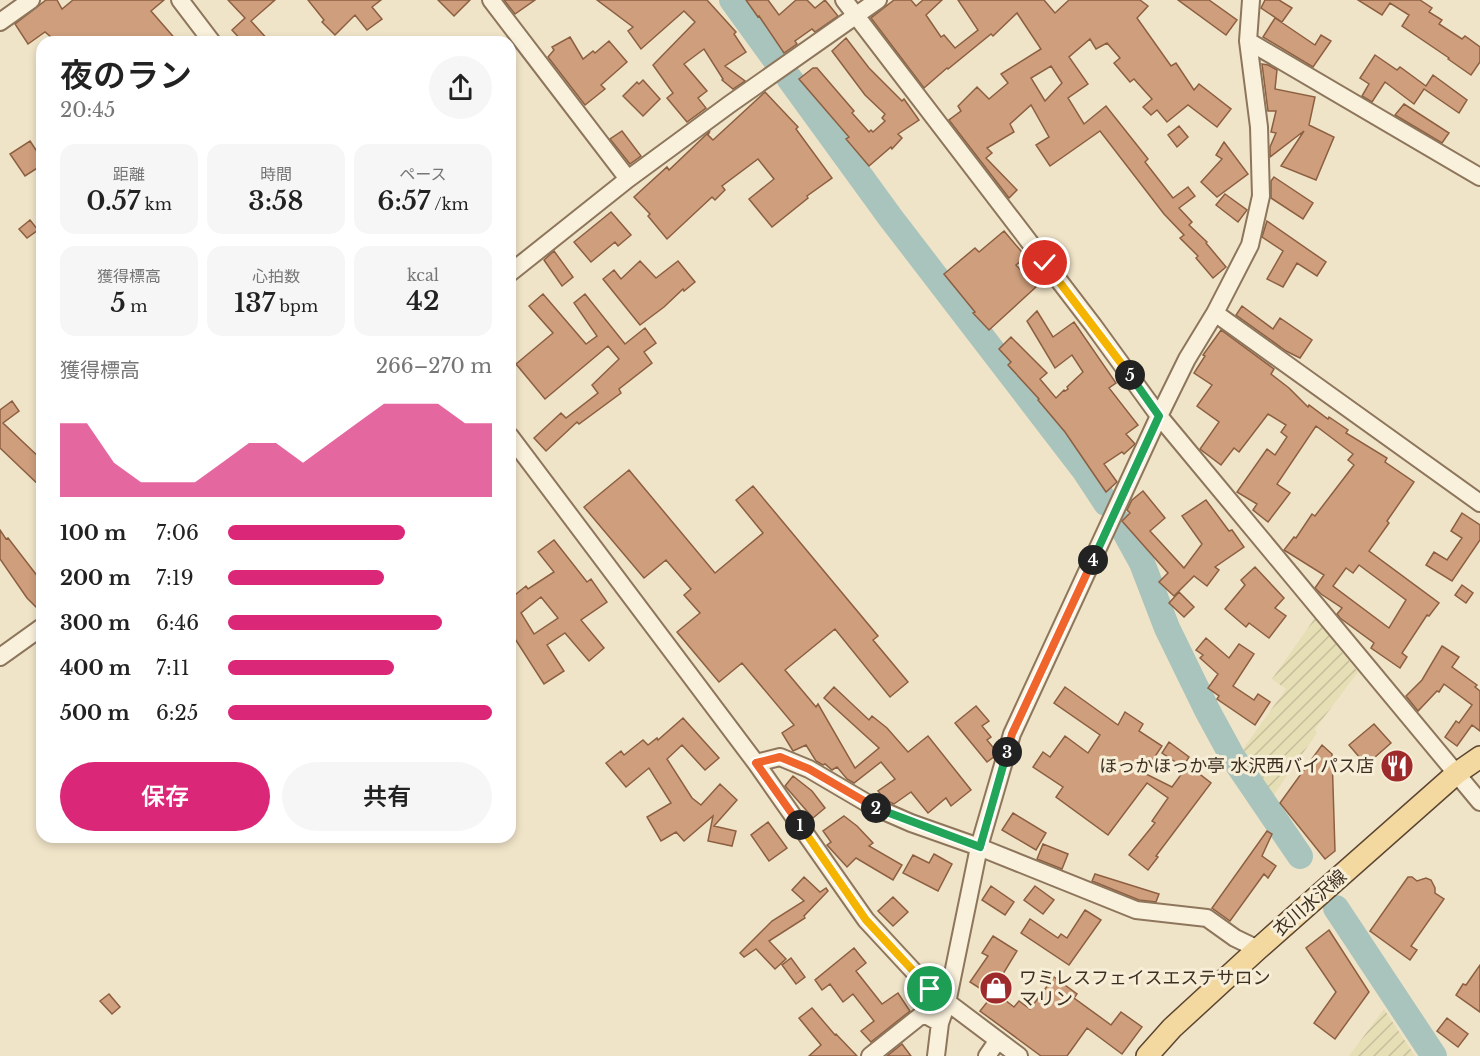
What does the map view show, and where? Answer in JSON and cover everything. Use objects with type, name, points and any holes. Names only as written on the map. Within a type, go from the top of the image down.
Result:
[{"type":"main road","name":"衣川水沢線","points":[[1147,1056],[1172,1028],[1258,949],[1457,773],[1480,757]]},
{"type":"street","points":[[0,22],[31,0]]},
{"type":"street","points":[[180,0],[207,36]]},
{"type":"street","points":[[491,0],[628,179]]},
{"type":"street","points":[[844,0],[1093,325],[1159,416],[1480,802]]},
{"type":"street","points":[[516,268],[628,179],[729,104],[878,0]]},
{"type":"street","points":[[936,1056],[940,1023],[947,1003],[980,847],[1012,734],[1159,416],[1187,359],[1215,313],[1250,245],[1261,196],[1258,127],[1248,41],[1251,0]]},
{"type":"street","points":[[1248,41],[1480,177]]},
{"type":"street","points":[[1215,313],[1480,503]]},
{"type":"street","points":[[516,444],[756,763],[866,920],[930,989],[1019,1056]]},
{"type":"street","points":[[0,657],[36,631]]},
{"type":"street","points":[[756,763],[780,757],[809,769],[872,806],[1136,910],[1207,918],[1235,938],[1258,949]]},
{"type":"street","points":[[870,1056],[919,1017],[926,1015],[940,1023]]},
{"type":"street","points":[[987,1056],[998,1040]]},
{"type":"shaded area","points":[[1315,618],[1358,672],[1315,729],[1317,733],[1273,796],[1243,749],[1286,689],[1272,679]]},
{"type":"shaded area","points":[[1384,1009],[1415,1056],[1349,1056]]},
{"type":"building","points":[[46,0],[57,0],[62,9],[73,0],[164,0],[151,11],[173,36],[50,36],[45,32],[36,36],[28,44],[15,24]]},
{"type":"building","points":[[228,0],[275,0],[251,21],[265,36],[238,36],[232,30],[245,18]]},
{"type":"building","points":[[308,0],[381,0],[372,7],[382,19],[367,30],[355,15],[335,35],[322,22],[324,20]]},
{"type":"building","points":[[438,0],[470,0],[454,16]]},
{"type":"building","points":[[504,0],[535,0],[515,14]]},
{"type":"building","points":[[597,0],[707,0],[736,32],[734,34],[746,52],[725,66],[745,81],[733,89],[722,80],[704,49],[684,64],[707,91],[698,98],[706,108],[687,122],[667,98],[673,93],[653,65],[695,22],[684,11],[641,49],[628,31],[633,27]]},
{"type":"building","points":[[746,0],[768,0],[779,15],[796,0],[807,0],[815,8],[825,0],[838,16],[815,32],[812,29],[795,41],[797,44],[784,53]]},
{"type":"building","points":[[894,0],[911,0],[916,6],[923,0],[942,0],[926,15],[941,37],[944,35],[955,48],[978,30],[958,0],[1044,0],[1055,13],[1069,0],[1140,0],[1148,6],[1137,18],[1171,66],[1176,63],[1194,90],[1199,84],[1231,109],[1217,127],[1188,105],[1167,122],[1157,110],[1151,115],[1143,107],[1152,99],[1134,79],[1130,82],[1114,63],[1120,58],[1107,43],[1096,49],[1090,39],[1069,57],[1088,84],[1068,98],[1084,124],[1106,106],[1148,159],[1145,162],[1173,198],[1188,187],[1195,196],[1179,208],[1192,222],[1189,225],[1207,242],[1226,267],[1213,278],[1196,258],[1198,256],[1180,238],[1184,235],[1164,214],[1100,131],[1050,166],[1036,145],[1049,137],[1031,105],[1010,124],[1014,132],[987,148],[992,153],[986,158],[1017,190],[1009,198],[949,120],[961,111],[958,106],[977,87],[989,99],[1008,83],[1001,74],[1041,49],[1017,13],[993,36],[991,34],[924,88],[871,18]],"holes":[[[1051,66],[1062,83],[1045,101],[1031,78]]]},
{"type":"building","points":[[1178,0],[1209,0],[1237,20],[1226,35]]},
{"type":"building","points":[[1265,0],[1279,0],[1292,8],[1282,22],[1261,8]]},
{"type":"building","points":[[1358,0],[1420,0],[1432,8],[1429,12],[1442,20],[1439,24],[1462,39],[1465,36],[1480,47],[1480,62],[1471,75],[1402,26],[1409,15],[1390,3],[1382,15]]},
{"type":"building","points":[[1275,18],[1315,45],[1321,35],[1331,41],[1313,67],[1263,37]]},
{"type":"building","points":[[570,37],[583,59],[593,51],[595,53],[609,41],[627,62],[601,85],[605,89],[585,105],[548,57],[554,50],[552,47]]},
{"type":"building","points":[[846,38],[869,68],[902,101],[904,99],[919,120],[898,134],[902,138],[892,149],[891,147],[869,166],[846,139],[849,137],[799,79],[813,68],[817,68],[854,111],[852,113],[869,132],[871,130],[873,132],[885,121],[882,118],[885,114],[865,95],[832,51]]},
{"type":"building","points":[[1375,55],[1397,70],[1400,67],[1426,86],[1433,75],[1467,100],[1459,113],[1424,89],[1414,104],[1385,82],[1372,102],[1362,96],[1369,84],[1360,78]]},
{"type":"building","points":[[1262,64],[1277,70],[1275,89],[1315,97],[1309,125],[1334,137],[1316,180],[1281,166],[1304,131],[1270,157],[1270,147],[1276,133],[1271,132],[1276,111],[1268,111]]},
{"type":"building","points":[[643,80],[660,99],[643,116],[623,96],[637,82],[639,84]]},
{"type":"building","points":[[765,92],[798,127],[796,129],[832,178],[807,196],[808,198],[772,227],[749,199],[774,179],[758,159],[722,186],[725,190],[715,200],[712,197],[667,239],[648,216],[650,214],[634,197],[667,167],[669,170],[710,131],[708,135],[713,140]]},
{"type":"building","points":[[1404,104],[1449,133],[1442,143],[1395,115]]},
{"type":"building","points":[[1179,126],[1188,137],[1177,147],[1168,135]]},
{"type":"building","points":[[622,131],[641,156],[630,164],[610,139]]},
{"type":"building","points":[[30,141],[36,150],[36,169],[25,176],[10,154]]},
{"type":"building","points":[[1224,142],[1248,174],[1217,197],[1201,182],[1222,159],[1216,155]]},
{"type":"building","points":[[1274,177],[1313,203],[1303,219],[1271,198],[1271,181]]},
{"type":"building","points":[[1225,194],[1247,210],[1238,222],[1216,205]]},
{"type":"building","points":[[611,212],[631,235],[618,246],[615,242],[591,262],[574,242]]},
{"type":"building","points":[[30,220],[36,228],[36,231],[27,238],[19,229]]},
{"type":"building","points":[[1267,221],[1326,262],[1317,276],[1297,263],[1283,287],[1267,279],[1283,251],[1262,237]]},
{"type":"building","points":[[1004,231],[1026,257],[1016,265],[1036,287],[989,330],[973,313],[975,312],[944,274],[975,248],[979,252]]},
{"type":"building","points":[[554,251],[573,277],[562,286],[544,260]]},
{"type":"building","points":[[640,261],[656,278],[678,261],[695,282],[684,291],[683,289],[640,325],[603,279],[614,270],[621,279]]},
{"type":"building","points":[[543,294],[586,344],[597,336],[574,303],[585,294],[625,344],[645,328],[656,343],[644,352],[652,363],[619,389],[621,393],[579,424],[577,422],[546,451],[534,438],[561,413],[566,418],[598,393],[592,385],[619,359],[608,346],[545,399],[516,364],[553,333],[529,306]]},
{"type":"building","points":[[1242,306],[1273,329],[1280,318],[1312,340],[1300,358],[1286,351],[1236,315]]},
{"type":"building","points":[[1037,311],[1053,337],[1074,322],[1116,383],[1109,388],[1138,425],[1126,434],[1135,444],[1124,454],[1122,452],[1104,464],[1117,482],[1106,492],[1065,432],[1008,365],[1011,362],[999,349],[1011,337],[1047,373],[1040,379],[1056,398],[1068,389],[1067,387],[1083,372],[1072,355],[1055,368],[1027,321]]},
{"type":"building","points":[[1221,330],[1274,369],[1271,374],[1308,407],[1309,405],[1348,430],[1346,433],[1387,458],[1385,462],[1414,482],[1369,551],[1439,603],[1429,616],[1427,615],[1402,653],[1407,657],[1400,668],[1371,648],[1374,643],[1337,614],[1342,608],[1315,588],[1324,575],[1284,550],[1294,537],[1296,538],[1312,514],[1315,516],[1354,465],[1348,460],[1353,454],[1316,426],[1277,484],[1290,493],[1268,522],[1253,510],[1257,504],[1237,492],[1267,449],[1275,455],[1287,437],[1281,432],[1286,425],[1268,414],[1239,452],[1234,448],[1221,465],[1200,449],[1219,422],[1197,406],[1212,385],[1194,373],[1205,356],[1203,355]],"holes":[[[1359,565],[1406,600],[1389,628],[1333,586],[1346,568],[1353,573]]]},
{"type":"building","points":[[12,401],[19,411],[3,423],[36,454],[36,482],[0,448],[0,410]]},
{"type":"building","points":[[629,470],[715,573],[763,533],[736,500],[753,486],[878,636],[873,640],[908,682],[890,697],[835,629],[785,670],[816,707],[818,704],[855,768],[879,748],[824,698],[834,687],[869,720],[872,716],[887,728],[908,752],[928,736],[971,790],[951,806],[946,798],[928,813],[911,792],[894,804],[885,800],[878,791],[895,779],[881,762],[854,783],[847,779],[837,767],[832,770],[816,761],[806,745],[793,751],[782,733],[794,725],[742,663],[719,682],[677,632],[700,613],[684,595],[691,589],[666,560],[644,578],[584,507]]},
{"type":"building","points":[[1143,491],[1165,518],[1150,531],[1184,568],[1202,544],[1182,516],[1206,500],[1244,547],[1215,567],[1219,570],[1207,586],[1194,576],[1174,596],[1159,582],[1168,573],[1122,521],[1130,513],[1127,510],[1132,500]]},
{"type":"building","points":[[1462,513],[1480,525],[1480,540],[1452,581],[1426,565],[1434,552],[1447,560],[1462,538],[1451,531]]},
{"type":"building","points":[[0,530],[36,574],[36,607],[27,598],[0,559]]},
{"type":"building","points":[[554,540],[587,582],[591,579],[607,602],[581,620],[604,648],[589,661],[565,633],[547,645],[564,671],[544,684],[516,640],[516,594],[526,586],[528,589],[554,572],[538,552]],"holes":[[[541,597],[558,618],[534,634],[521,613]]]},
{"type":"building","points":[[1255,567],[1284,598],[1275,608],[1286,616],[1269,638],[1249,623],[1246,627],[1225,609],[1245,585],[1241,580]]},
{"type":"building","points":[[1462,585],[1473,593],[1466,603],[1455,595]]},
{"type":"building","points":[[1179,592],[1194,607],[1184,617],[1169,603]]},
{"type":"building","points":[[1206,638],[1229,658],[1239,644],[1254,654],[1233,686],[1254,700],[1258,694],[1270,702],[1255,725],[1217,699],[1219,696],[1208,688],[1218,674],[1200,658],[1203,655],[1196,650]]},
{"type":"building","points":[[1442,646],[1459,657],[1452,667],[1477,685],[1475,687],[1480,691],[1480,731],[1472,725],[1457,746],[1445,737],[1456,721],[1459,723],[1472,705],[1444,684],[1439,692],[1437,691],[1418,711],[1406,696],[1422,680]]},
{"type":"building","points":[[1065,687],[1118,725],[1125,712],[1143,724],[1139,731],[1162,746],[1144,773],[1172,787],[1188,765],[1211,783],[1148,870],[1129,855],[1155,823],[1152,821],[1168,798],[1147,783],[1108,835],[1056,797],[1063,787],[1033,767],[1043,752],[1050,757],[1065,736],[1088,753],[1100,735],[1054,703]]},
{"type":"building","points":[[976,706],[989,721],[982,726],[991,737],[987,740],[996,751],[995,756],[987,762],[955,723]]},
{"type":"building","points":[[683,718],[719,758],[705,770],[682,745],[667,759],[692,798],[701,805],[720,784],[737,800],[714,826],[736,831],[732,846],[708,841],[713,816],[684,841],[676,832],[661,841],[647,817],[671,803],[649,768],[626,787],[606,763],[621,751],[624,755],[643,740],[648,745],[657,738],[658,740]]},
{"type":"building","points":[[1374,724],[1391,743],[1366,765],[1349,745]]},
{"type":"building","points":[[1169,742],[1189,757],[1183,767],[1162,753]]},
{"type":"building","points":[[1322,745],[1332,754],[1335,851],[1325,859],[1280,803]]},
{"type":"building","points":[[793,776],[812,791],[825,808],[813,818],[785,786]]},
{"type":"building","points":[[1013,813],[1046,833],[1036,850],[1002,830]]},
{"type":"building","points":[[844,816],[873,843],[869,846],[902,865],[893,880],[856,858],[847,867],[827,845],[831,842],[823,831]]},
{"type":"building","points":[[768,822],[787,848],[769,861],[751,835]]},
{"type":"building","points":[[1267,831],[1272,834],[1262,856],[1276,866],[1268,878],[1264,874],[1230,921],[1212,908]]},
{"type":"building","points":[[1043,844],[1068,854],[1062,869],[1037,859]]},
{"type":"building","points":[[934,854],[952,864],[938,891],[903,873],[913,855],[929,863]]},
{"type":"building","points":[[1095,874],[1159,894],[1156,902],[1139,900],[1092,881]]},
{"type":"building","points":[[804,877],[820,892],[826,888],[828,891],[804,916],[805,918],[769,941],[786,959],[775,969],[756,949],[744,957],[740,953],[772,921],[804,901],[792,890]]},
{"type":"building","points":[[1408,877],[1417,881],[1426,878],[1431,880],[1435,893],[1444,899],[1411,946],[1417,950],[1410,960],[1370,931]]},
{"type":"building","points":[[991,886],[1014,902],[1005,915],[982,900]]},
{"type":"building","points":[[1035,886],[1054,900],[1043,914],[1024,900]]},
{"type":"building","points":[[893,897],[908,912],[893,926],[878,911]]},
{"type":"building","points":[[1085,910],[1101,920],[1069,965],[1021,933],[1030,919],[1058,938],[1061,934],[1067,938]]},
{"type":"building","points":[[1329,930],[1369,992],[1335,1039],[1314,1023],[1336,992],[1306,948]]},
{"type":"building","points":[[993,936],[1017,951],[998,982],[1001,984],[996,993],[1014,1007],[1019,1001],[1030,1009],[1054,977],[1077,994],[1074,998],[1111,1025],[1121,1012],[1142,1027],[1122,1054],[1087,1028],[1067,1056],[1041,1056],[980,1011],[992,996],[970,982],[988,956],[982,953]]},
{"type":"building","points":[[854,948],[866,963],[856,971],[882,1004],[898,993],[910,1011],[871,1042],[861,1031],[874,1021],[853,994],[843,1002],[830,984],[822,990],[815,980]]},
{"type":"building","points":[[791,958],[805,977],[796,984],[782,965]]},
{"type":"building","points":[[1480,965],[1480,1012],[1456,995]]},
{"type":"building","points":[[109,994],[120,1007],[112,1014],[100,1001]]},
{"type":"building","points":[[812,1008],[857,1056],[809,1056],[821,1045],[799,1018]]},
{"type":"building","points":[[1447,1018],[1468,1034],[1458,1047],[1437,1031]]},
{"type":"building","points":[[902,1044],[911,1056],[887,1056]]},
{"type":"waterway","points":[[732,0],[774,58]]},
{"type":"waterway","points":[[789,78],[890,217],[1085,471],[1106,503]]},
{"type":"waterway","points":[[1120,523],[1142,563],[1167,628],[1207,710],[1232,756],[1300,856]]},
{"type":"waterway","points":[[1336,908],[1434,1056]]},
{"type":"place","name":"ほっかほっか亭 水沢西バイパス店","points":[[1397,766]]},
{"type":"place","name":"ワミレスフェイスエステサロン マリン","points":[[996,988]]},
{"type":"route","points":[[930,989],[866,920],[756,763],[780,757],[809,769],[872,806],[911,823],[980,847],[1012,734],[1159,416],[1045,263]]}]
